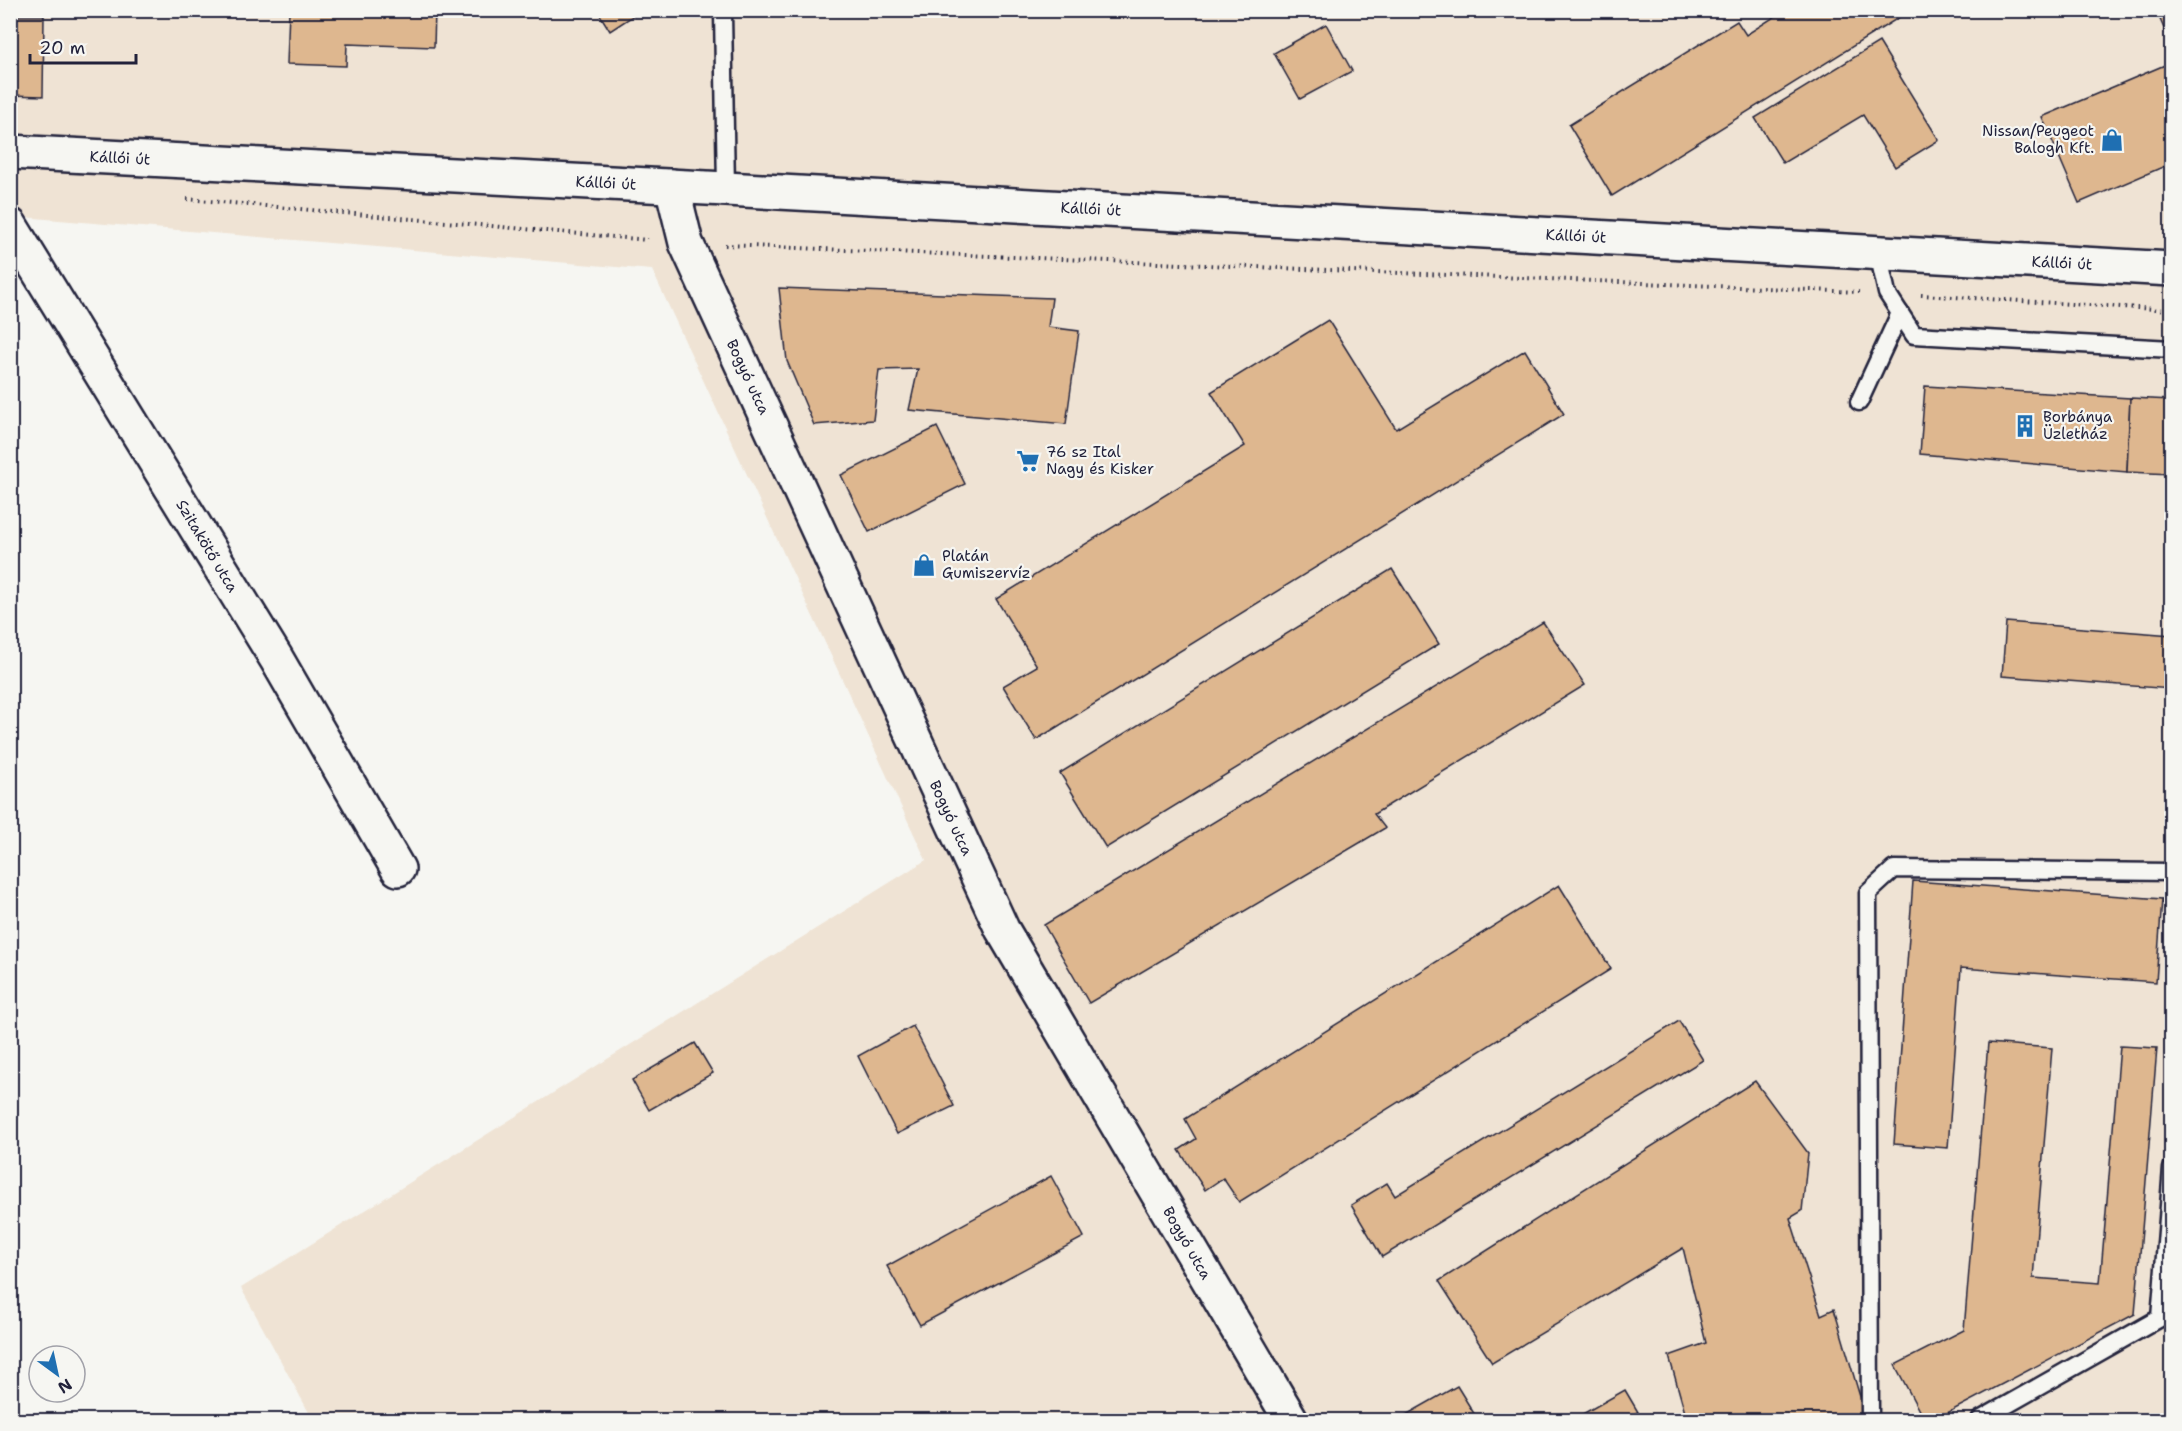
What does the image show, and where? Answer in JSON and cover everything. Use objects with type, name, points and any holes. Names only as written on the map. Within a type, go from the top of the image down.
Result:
[{"type":"main road","name":"Kállói út","points":[[10,152],[672,186],[2172,269]]},
{"type":"main road","name":"Bogyó utca","points":[[672,186],[686,243],[1002,929],[1291,1420]]},
{"type":"main road","name":"Szitakötő utca","points":[[10,225],[276,658],[398,870]]},
{"type":"lane","points":[[721,10],[723,14],[726,189]]},
{"type":"lane","points":[[1878,253],[1887,293],[1914,335],[2172,349]]},
{"type":"lane","points":[[1859,402],[1900,313]]},
{"type":"lane","points":[[1870,1420],[1868,893],[1893,869],[2172,872]]},
{"type":"lane","points":[[1980,1420],[2160,1318],[2172,1168]]},
{"type":"path","points":[[177,198],[686,243],[1887,293],[2172,310]]},
{"type":"shaded area","points":[[10,11],[2171,11],[2171,1420],[313,1420],[241,1288],[926,860],[652,270],[11,216]]},
{"type":"building","points":[[289,10],[435,10],[434,47],[347,44],[346,66],[287,64]]},
{"type":"building","points":[[597,10],[642,10],[610,31]]},
{"type":"building","points":[[1785,10],[1911,10],[1612,196],[1569,125],[1737,21],[1746,35]]},
{"type":"building","points":[[2156,10],[2172,10],[2172,47]]},
{"type":"building","points":[[10,16],[44,16],[43,96],[10,95]]},
{"type":"building","points":[[1326,24],[1352,71],[1300,99],[1274,53]]},
{"type":"building","points":[[1879,42],[1939,140],[1895,167],[1863,115],[1783,163],[1755,118]]},
{"type":"building","name":"Nissan/Peugeot Balogh Kft.","points":[[2172,62],[2172,163],[2079,203],[2042,117]]},
{"type":"building","points":[[779,288],[1052,298],[1048,327],[1079,331],[1066,424],[909,410],[918,369],[879,370],[873,420],[814,425],[787,361]]},
{"type":"building","points":[[1328,320],[1396,429],[1525,350],[1564,414],[1036,740],[1003,686],[1037,666],[996,599],[1245,446],[1211,392]]},
{"type":"building","name":"Borbánya Üzletház","points":[[1925,386],[2130,398],[2127,472],[1920,454]]},
{"type":"building","points":[[2130,398],[2172,400],[2172,474],[2127,472]]},
{"type":"building","points":[[937,427],[965,484],[869,532],[841,475]]},
{"type":"building","points":[[1392,569],[1439,644],[1106,848],[1060,773]]},
{"type":"building","points":[[1543,622],[1585,685],[1374,814],[1385,828],[1089,1003],[1044,925]]},
{"type":"building","points":[[2006,622],[2172,635],[2172,689],[2002,676]]},
{"type":"building","points":[[1913,881],[2162,899],[2156,982],[1961,968],[1948,1148],[1894,1144]]},
{"type":"building","points":[[1559,885],[1611,969],[1239,1202],[1223,1178],[1205,1190],[1179,1150],[1196,1139],[1185,1119]]},
{"type":"building","points":[[1679,1021],[1703,1060],[1382,1257],[1351,1205],[1387,1183],[1395,1196]]},
{"type":"building","points":[[913,1026],[954,1106],[897,1134],[858,1056]]},
{"type":"building","points":[[695,1043],[713,1073],[649,1110],[632,1080]]},
{"type":"building","points":[[1988,1043],[2052,1048],[2033,1278],[2100,1283],[2120,1046],[2157,1048],[2135,1314],[1934,1420],[1924,1420],[1895,1365],[1964,1330]]},
{"type":"building","points":[[1755,1081],[1808,1153],[1802,1211],[1790,1218],[1821,1315],[1834,1309],[1866,1417],[1854,1420],[1687,1420],[1669,1356],[1706,1343],[1683,1248],[1492,1363],[1439,1281]]},
{"type":"building","points":[[1051,1176],[1084,1237],[920,1325],[887,1266]]},
{"type":"building","points":[[1457,1386],[1478,1420],[1397,1420]]},
{"type":"building","points":[[1625,1390],[1638,1412],[1623,1420],[1572,1420]]},
{"type":"place","name":"Nissan/Peugeot Balogh Kft.","points":[[2112,140]]},
{"type":"place","name":"Borbánya Üzletház","points":[[2025,426]]},
{"type":"place","name":"76 sz Ital Nagy és Kisker","points":[[1028,461]]},
{"type":"place","name":"Platán Gumiszervíz","points":[[924,565]]}]
